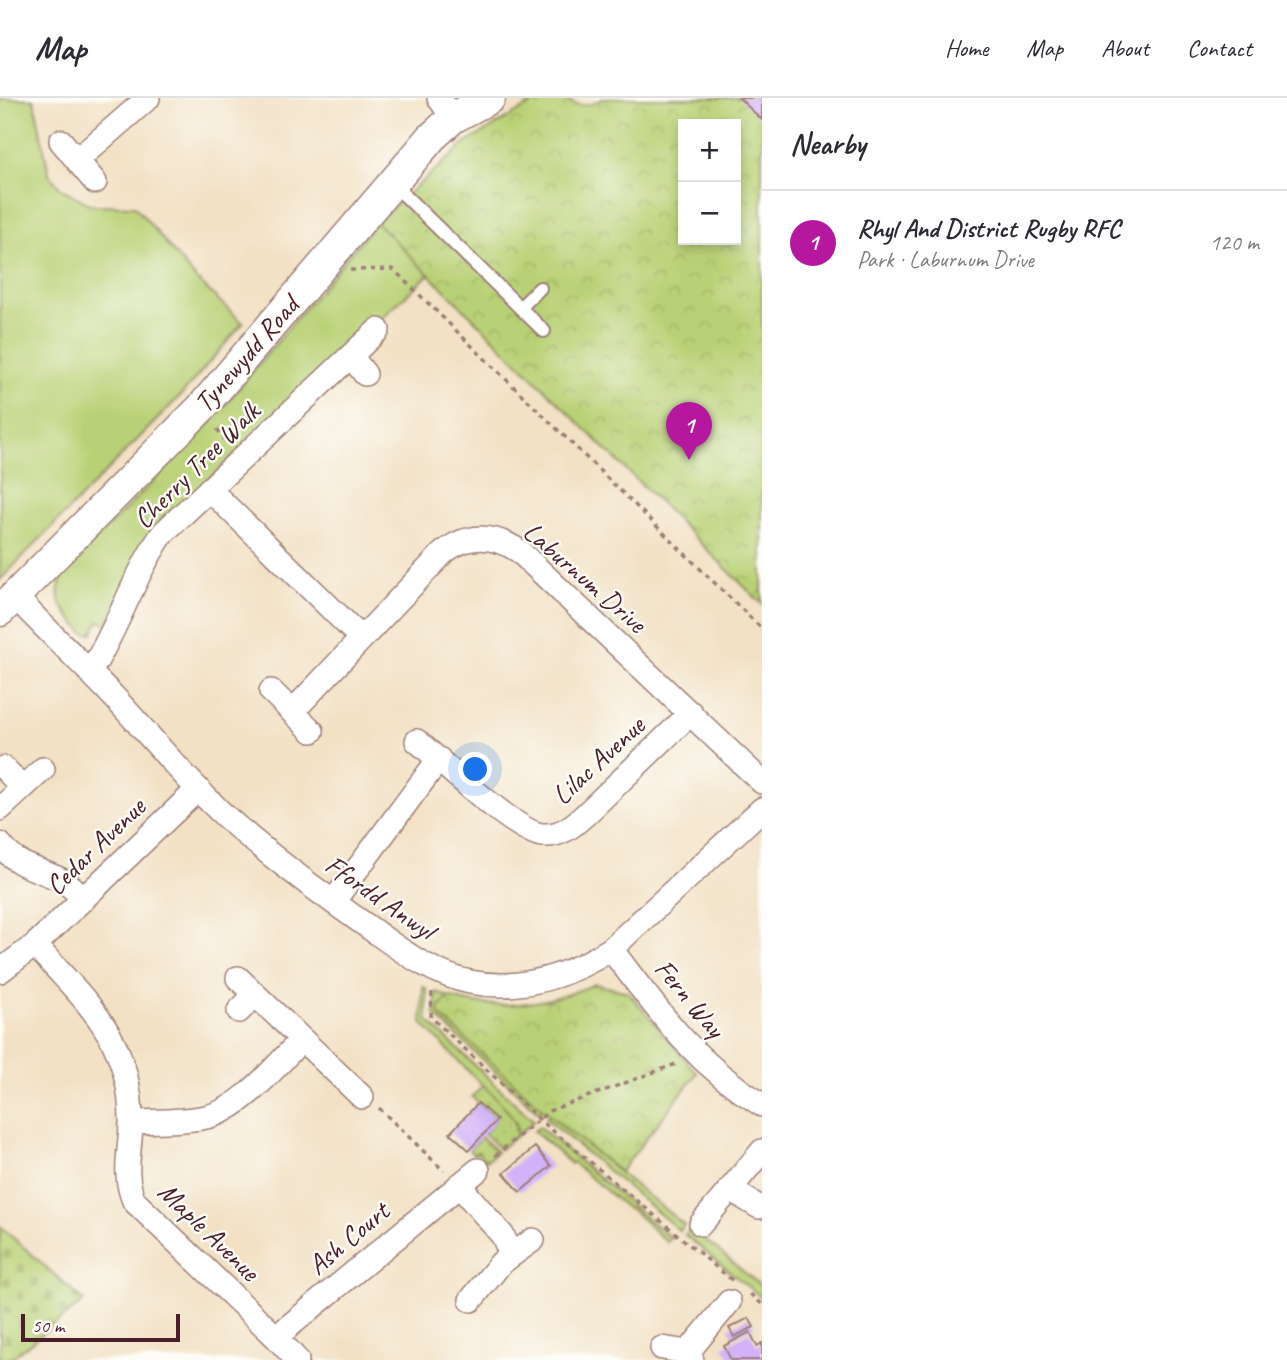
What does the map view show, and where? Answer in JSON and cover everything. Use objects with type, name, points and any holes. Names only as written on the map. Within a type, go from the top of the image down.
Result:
[{"type":"street","points":[[77,160],[148,98]]},
{"type":"street","name":"Tynewydd Road","points":[[7,603],[201,408],[432,137],[446,108],[490,98]]},
{"type":"street","points":[[61,141],[95,182]]},
{"type":"street","name":"Cherry Tree Walk","points":[[90,672],[105,648],[153,548],[163,533],[378,330]]},
{"type":"street","points":[[351,356],[365,374]]},
{"type":"street","points":[[209,489],[361,638]]},
{"type":"street","name":"Laburnum Drive","points":[[292,712],[452,546],[471,538],[490,538],[519,551],[762,782]]},
{"type":"street","name":"Ffordd Anwyl","points":[[7,603],[54,638],[90,672],[198,789],[251,839],[333,902],[434,970],[470,982],[536,982],[571,971],[611,949],[762,808]]},
{"type":"street","points":[[271,691],[312,730]]},
{"type":"street","name":"Lilac Avenue","points":[[417,741],[517,825],[541,835],[558,834],[586,814],[691,713]]},
{"type":"street","points":[[333,902],[439,759]]},
{"type":"street","points":[[4,768],[22,787]]},
{"type":"street","points":[[0,808],[43,769]]},
{"type":"street","name":"Cedar Avenue","points":[[0,971],[35,945],[198,789]]},
{"type":"street","points":[[0,844],[12,858],[32,869],[58,878],[84,899]]},
{"type":"street","name":"Maple Avenue","points":[[35,945],[97,1014],[114,1041],[129,1089],[131,1122],[126,1164],[129,1189],[134,1201],[297,1360]]},
{"type":"street","name":"Fern Way","points":[[611,949],[676,1034],[697,1056],[724,1079],[762,1105]]},
{"type":"street","points":[[238,978],[362,1097]]},
{"type":"street","points":[[239,1011],[255,995]]},
{"type":"street","points":[[131,1122],[195,1119],[220,1112],[247,1094],[302,1040]]},
{"type":"street","points":[[701,1224],[762,1152]]},
{"type":"street","name":"Ash Court","points":[[276,1337],[478,1170]]},
{"type":"street","points":[[459,1185],[503,1236],[511,1255]]},
{"type":"street","points":[[731,1190],[759,1207]]},
{"type":"street","points":[[471,1300],[492,1273],[511,1255],[533,1240]]},
{"type":"street","points":[[662,1348],[690,1356],[729,1302]]},
{"type":"lane","points":[[392,183],[544,331]]},
{"type":"lane","points":[[520,308],[540,288]]},
{"type":"path","points":[[328,258],[338,267],[349,271],[393,269],[762,629]]},
{"type":"path","points":[[201,408],[240,459]]},
{"type":"path","points":[[434,970],[431,1017],[540,1119],[762,1304]]},
{"type":"path","points":[[478,1170],[549,1111],[697,1056]]},
{"type":"path","points":[[362,1097],[376,1105],[459,1185]]},
{"type":"green space","points":[[0,98],[34,99],[49,174],[60,188],[91,205],[135,206],[195,278],[243,323],[183,393],[0,580]]},
{"type":"green space","points":[[541,98],[565,98],[574,104],[584,105],[604,98],[762,98],[762,604],[376,222],[466,143]]},
{"type":"green space","points":[[376,222],[429,274],[154,530],[107,624],[99,621],[92,634],[84,633],[61,605],[60,582],[65,571],[212,421]]},
{"type":"green space","points":[[595,984],[628,992],[697,1073],[620,1172],[549,1115],[440,1015],[439,1009],[448,997],[485,1004],[522,1004],[559,997]]},
{"type":"green space","points":[[423,987],[427,989],[427,1020],[534,1121],[516,1136],[517,1125],[507,1111],[422,1023]]},
{"type":"green space","points":[[436,992],[448,997],[439,1009],[543,1109],[539,1113],[435,1015]]},
{"type":"green space","points":[[483,1085],[505,1108],[516,1129],[516,1136],[500,1149],[484,1134],[496,1120],[472,1097]]},
{"type":"green space","points":[[549,1115],[684,1225],[680,1231],[546,1119]]},
{"type":"green space","points":[[539,1127],[671,1238],[667,1242],[630,1208],[571,1164],[534,1131]]},
{"type":"green space","points":[[481,1137],[497,1152],[486,1161],[477,1152],[474,1155],[469,1150]]},
{"type":"green space","points":[[0,1226],[84,1301],[9,1360],[0,1360]]},
{"type":"green space","points":[[691,1228],[762,1287],[762,1298],[685,1235]]},
{"type":"building","points":[[739,98],[762,98],[762,120]]},
{"type":"building","points":[[478,1103],[497,1120],[469,1150],[450,1133]]},
{"type":"building","points":[[535,1147],[551,1166],[520,1192],[504,1173]]},
{"type":"building","points":[[749,1318],[754,1327],[734,1337],[729,1328]]},
{"type":"building","points":[[750,1332],[757,1346],[762,1343],[762,1360],[731,1360],[724,1346]]},
{"type":"place","name":"Rhyl And District Rugby RFC","points":[[689,460]]}]
